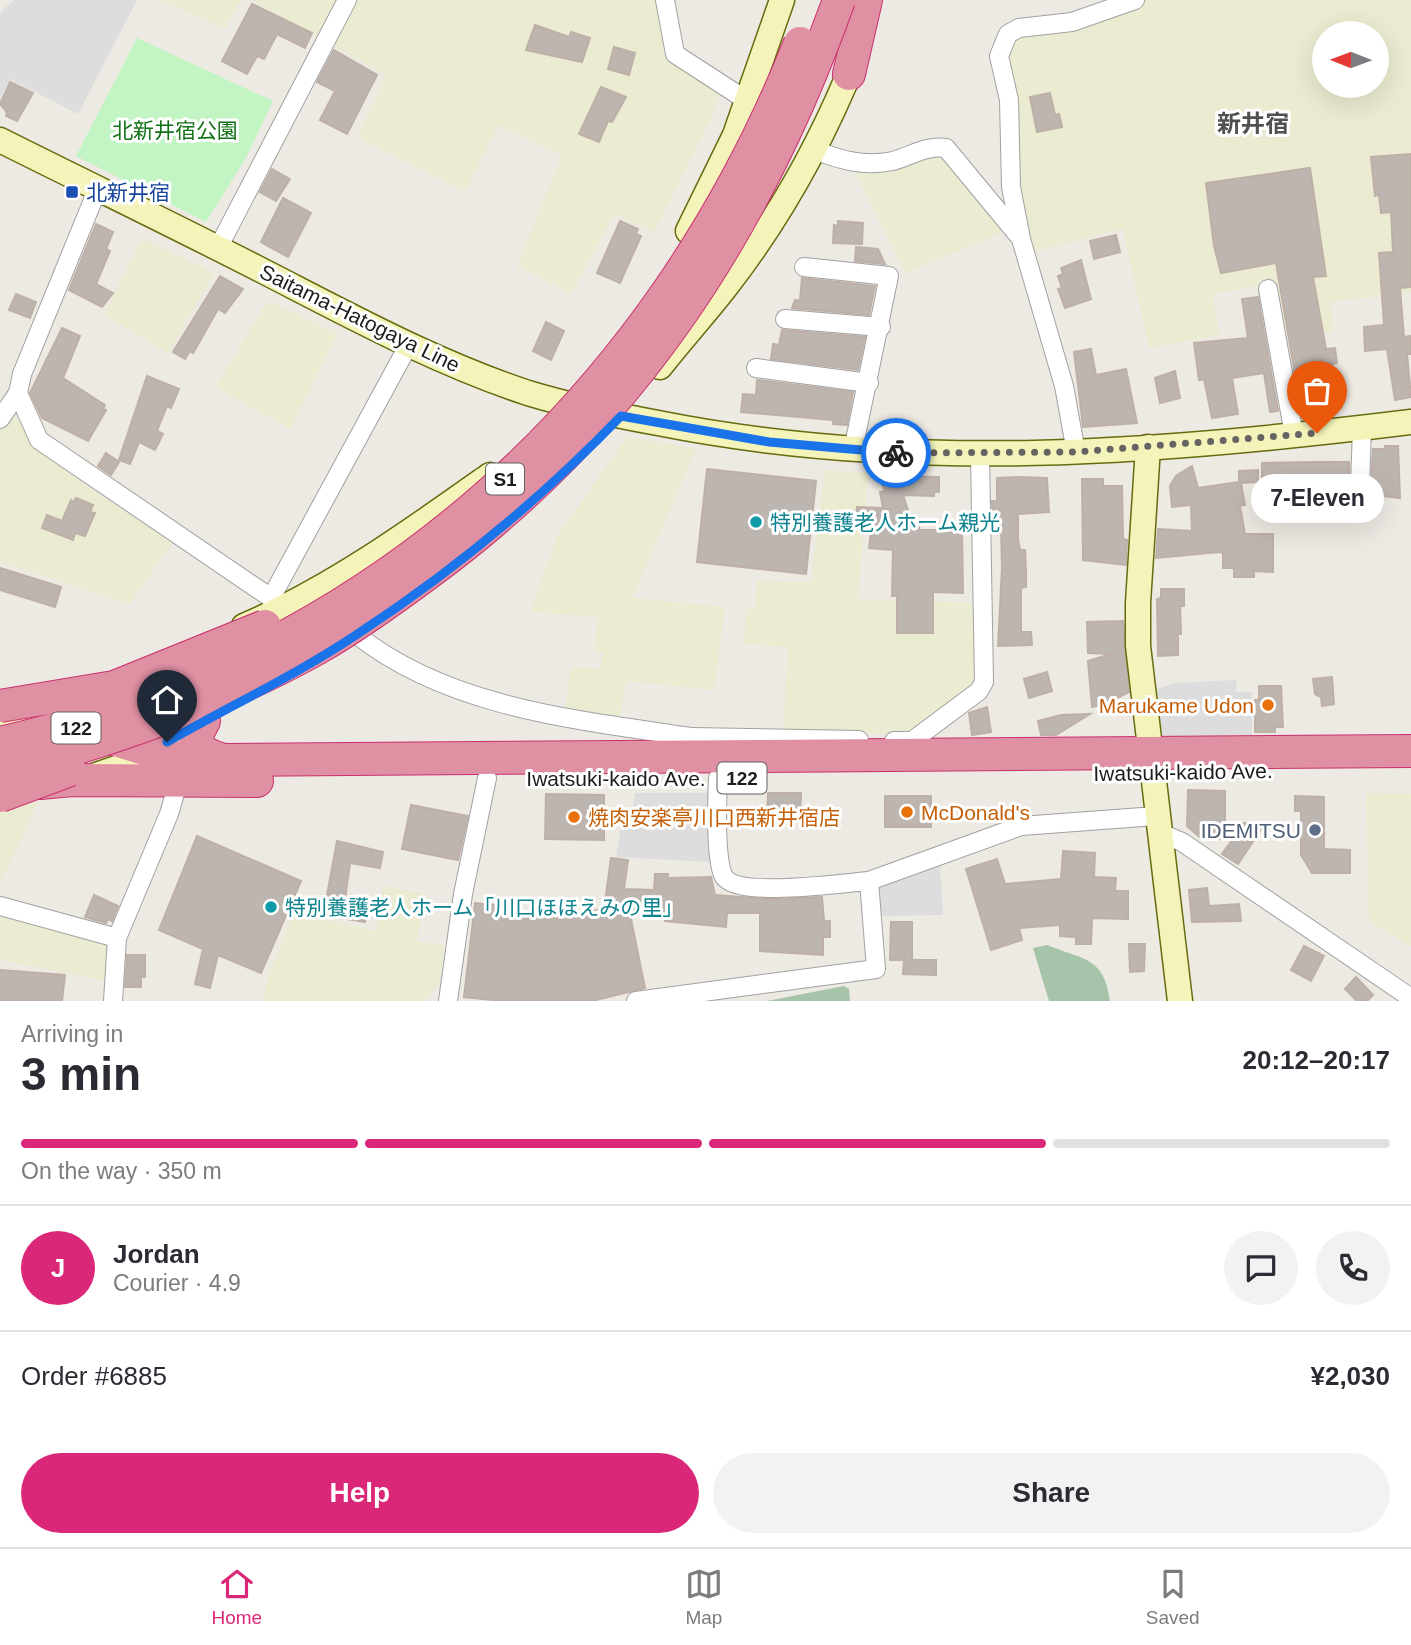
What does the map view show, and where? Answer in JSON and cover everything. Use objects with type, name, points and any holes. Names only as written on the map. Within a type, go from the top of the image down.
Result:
[{"type":"highway","name":"S1","points":[[0,744],[139,704],[217,673],[292,635],[353,599],[415,556],[523,462],[588,394],[666,295],[752,149],[786,78],[816,0]]},
{"type":"highway","name":"S1","points":[[0,770],[81,749],[248,684],[318,648],[423,577],[510,509],[592,429],[624,392],[696,294],[758,191],[794,117],[839,0]]},
{"type":"highway","points":[[849,74],[866,0]]},
{"type":"highway","points":[[0,723],[114,687],[242,637],[317,601],[378,567],[523,462]]},
{"type":"highway","points":[[0,796],[136,746],[250,689],[318,648]]},
{"type":"highway","points":[[0,705],[114,687]]},
{"type":"highway","points":[[204,721],[195,738],[198,747],[205,754],[223,760]]},
{"type":"highway","name":"122","points":[[0,734],[32,728],[75,728],[149,752]]},
{"type":"highway","name":"Iwatsuki-kaido Ave.","points":[[149,752],[169,757],[223,760],[690,747],[912,748],[1150,763],[1411,770]]},
{"type":"highway","name":"Iwatsuki-kaido Ave.","points":[[72,780],[178,783],[487,778],[718,778],[1411,751]]},
{"type":"highway","name":"122","points":[[0,787],[72,780]]},
{"type":"main road","points":[[0,723],[157,664],[383,550],[498,470],[564,403],[610,351],[657,285],[700,211],[735,135],[782,0]]},
{"type":"main road","points":[[72,780],[105,772],[149,752],[356,635],[492,538],[572,467],[621,416],[726,286],[812,149],[849,74],[879,0]]},
{"type":"main road","name":"Saitama-Hatogaya Line","points":[[0,140],[408,346],[564,403],[621,416],[769,442],[853,450],[980,455],[1148,447],[1411,422]]},
{"type":"main road","points":[[1148,447],[1138,631],[1150,763],[1180,1001]]},
{"type":"street","points":[[218,248],[348,0]]},
{"type":"street","points":[[664,0],[675,54],[746,100]]},
{"type":"street","points":[[1076,452],[1052,340],[1021,239],[1011,187],[1009,100],[999,56],[1008,34],[1019,28],[1072,22],[1135,0]]},
{"type":"street","points":[[812,149],[858,164],[895,160],[936,146],[946,148],[1021,239]]},
{"type":"street","points":[[0,419],[18,393],[22,374],[98,188]]},
{"type":"street","points":[[804,267],[889,276],[881,327],[853,450]]},
{"type":"street","points":[[1268,289],[1294,435]]},
{"type":"street","points":[[785,319],[881,327]]},
{"type":"street","points":[[18,393],[39,440],[274,604],[408,346]]},
{"type":"street","points":[[756,368],[869,383]]},
{"type":"street","points":[[1360,485],[1362,428]]},
{"type":"street","points":[[912,748],[979,691],[984,682],[980,455]]},
{"type":"street","points":[[356,635],[386,658],[505,706],[690,747]]},
{"type":"street","points":[[448,1001],[463,894],[487,778]]},
{"type":"street","points":[[718,778],[717,813],[723,874],[731,884],[744,887],[804,887],[869,881],[1021,827],[1157,824],[1411,998]]},
{"type":"street","points":[[113,1001],[117,937],[131,912],[178,783]]},
{"type":"street","points":[[636,1001],[876,969],[869,881]]},
{"type":"street","points":[[0,906],[117,937]]},
{"type":"green space","points":[[160,0],[241,0],[225,28]]},
{"type":"green space","points":[[252,0],[661,0],[671,58],[722,89],[710,121],[654,232],[614,213],[572,294],[517,266],[562,155],[498,125],[465,191],[357,138],[386,75]]},
{"type":"green space","points":[[1145,0],[1411,0],[1411,292],[1330,302],[1334,331],[1283,340],[1274,283],[1213,294],[1219,335],[1149,348],[1123,229],[1032,252],[1022,221],[1004,55],[1010,39],[1027,29],[1085,24]]},
{"type":"green space","name":"北新井宿公園","points":[[137,38],[273,101],[247,156],[206,222],[76,156]]},
{"type":"green space","points":[[935,155],[945,157],[1004,232],[905,273],[855,173]]},
{"type":"green space","points":[[142,238],[214,273],[168,353],[104,315]]},
{"type":"green space","points":[[273,303],[337,334],[290,429],[216,387],[264,306]]},
{"type":"green space","points":[[9,414],[20,422],[33,445],[53,462],[172,543],[130,604],[0,562],[0,427]]},
{"type":"green space","points":[[627,437],[696,449],[632,598],[725,607],[714,690],[626,681],[620,719],[565,710],[571,667],[600,669],[603,652],[594,652],[598,617],[530,612],[558,535]]},
{"type":"green space","points":[[825,470],[868,473],[858,599],[975,603],[976,681],[967,692],[907,734],[783,733],[788,647],[744,644],[746,609],[755,608],[757,581],[811,582]]},
{"type":"green space","points":[[1366,793],[1411,794],[1411,946],[1369,922]]},
{"type":"green space","points":[[39,800],[0,884],[0,811]]},
{"type":"green space","points":[[383,886],[425,894],[417,941],[444,946],[440,980],[426,1001],[263,1001],[269,974],[294,913],[376,931]]},
{"type":"green space","points":[[0,911],[109,940],[106,981],[0,960]]},
{"type":"green space","points":[[1047,945],[1081,957],[1097,967],[1103,975],[1110,1001],[1049,1001],[1033,948]]},
{"type":"green space","points":[[844,986],[849,989],[850,1001],[767,1001]]},
{"type":"shaded area","points":[[14,0],[137,0],[78,114],[10,79],[0,98],[0,13]]},
{"type":"shaded area","points":[[1237,680],[1236,692],[1252,692],[1252,736],[1163,737],[1155,690],[1175,683]]},
{"type":"shaded area","points":[[635,793],[712,793],[714,862],[616,857],[624,808],[633,807]]},
{"type":"shaded area","points":[[940,865],[943,915],[877,916],[877,888],[881,884]]},
{"type":"building","points":[[252,4],[312,33],[305,48],[277,34],[264,59],[257,56],[247,74],[222,61]]},
{"type":"building","points":[[535,25],[569,37],[571,32],[590,38],[582,62],[526,50]]},
{"type":"building","points":[[614,47],[635,53],[629,75],[608,69]]},
{"type":"building","points":[[334,50],[377,75],[347,134],[320,120],[335,91],[317,82]]},
{"type":"building","points":[[10,82],[33,93],[17,121],[6,116],[7,112],[0,104]]},
{"type":"building","points":[[601,87],[626,97],[612,122],[608,121],[599,142],[579,134]]},
{"type":"building","points":[[1050,93],[1055,115],[1059,114],[1062,127],[1037,132],[1030,97]]},
{"type":"building","points":[[1411,154],[1411,287],[1400,288],[1404,337],[1411,336],[1411,354],[1407,354],[1411,397],[1395,400],[1387,349],[1365,351],[1364,327],[1384,325],[1379,253],[1393,252],[1391,212],[1381,213],[1379,195],[1375,196],[1371,157]]},
{"type":"building","points":[[1310,168],[1326,276],[1313,277],[1326,349],[1335,348],[1337,363],[1332,364],[1335,398],[1307,401],[1306,391],[1298,392],[1276,263],[1221,273],[1214,246],[1206,183]]},
{"type":"building","points":[[272,169],[290,179],[276,201],[260,192]]},
{"type":"building","points":[[283,198],[311,213],[288,257],[261,242]]},
{"type":"building","points":[[620,221],[638,229],[636,234],[641,236],[620,283],[597,273]]},
{"type":"building","points":[[838,221],[863,223],[862,244],[833,243],[834,225],[838,226]]},
{"type":"building","points":[[96,224],[113,232],[106,249],[110,251],[96,284],[113,293],[102,307],[69,290]]},
{"type":"building","points":[[1116,235],[1120,252],[1094,259],[1090,241]]},
{"type":"building","points":[[856,247],[878,249],[885,264],[855,261]]},
{"type":"building","points":[[1081,260],[1091,299],[1065,308],[1058,289],[1062,288],[1058,276],[1063,274],[1061,268]]},
{"type":"building","points":[[220,276],[243,289],[225,313],[218,309],[193,353],[190,351],[185,359],[173,352]]},
{"type":"building","points":[[802,278],[875,286],[869,315],[792,308],[795,300],[800,301]]},
{"type":"building","points":[[16,294],[36,302],[30,318],[9,310]]},
{"type":"building","points":[[1258,297],[1278,411],[1270,412],[1264,373],[1232,378],[1238,414],[1212,418],[1204,379],[1199,380],[1194,343],[1248,338],[1242,299]]},
{"type":"building","points":[[546,322],[564,331],[551,360],[533,351]]},
{"type":"building","points":[[62,328],[80,336],[63,378],[105,405],[103,409],[106,410],[88,441],[42,418],[30,393]]},
{"type":"building","points":[[782,330],[865,337],[858,370],[771,359],[773,344],[779,345]]},
{"type":"building","points":[[1091,349],[1096,375],[1126,369],[1137,423],[1083,427],[1074,352]]},
{"type":"building","points":[[1175,371],[1180,398],[1160,403],[1155,378]]},
{"type":"building","points":[[147,376],[179,389],[171,408],[167,406],[157,431],[163,434],[155,450],[139,442],[130,464],[119,460]]},
{"type":"building","points":[[757,380],[853,392],[847,425],[833,424],[833,420],[741,412],[743,394],[756,395]]},
{"type":"building","points":[[1385,446],[1398,446],[1400,498],[1366,494],[1371,485],[1373,449],[1385,449]]},
{"type":"building","points":[[106,453],[119,462],[111,475],[98,466]]},
{"type":"building","points":[[1349,462],[1349,488],[1296,486],[1296,478],[1262,477],[1262,463]]},
{"type":"building","points":[[1192,466],[1198,488],[1239,482],[1239,471],[1258,470],[1258,482],[1241,483],[1245,505],[1240,506],[1245,534],[1273,534],[1273,572],[1254,571],[1254,577],[1234,577],[1234,568],[1223,568],[1223,553],[1220,552],[1156,558],[1158,529],[1192,531],[1191,505],[1172,507],[1170,486],[1176,476]]},
{"type":"building","name":"特別養護老人ホーム親光","points":[[707,469],[816,481],[806,574],[697,562]]},
{"type":"building","points":[[892,476],[939,477],[939,492],[934,492],[934,496],[903,495],[913,526],[919,526],[919,530],[962,530],[963,593],[933,592],[933,633],[897,633],[897,596],[892,596],[893,550],[869,548],[871,532],[867,522],[856,521],[857,507],[883,508],[880,492],[885,491],[881,481]]},
{"type":"building","points":[[997,478],[1047,478],[1049,512],[1018,514],[1018,539],[1020,550],[1025,550],[1026,570],[1026,587],[1021,588],[1021,632],[1031,632],[1032,645],[998,646],[1001,531],[993,532],[992,501],[997,501]]},
{"type":"building","points":[[1082,479],[1103,479],[1103,486],[1122,486],[1123,539],[1127,540],[1126,565],[1083,560]]},
{"type":"building","points":[[76,498],[93,505],[90,512],[95,513],[85,536],[75,533],[73,540],[42,528],[47,515],[62,521],[71,500],[74,502]]},
{"type":"building","points":[[0,568],[61,587],[55,607],[0,590]]},
{"type":"building","points":[[1161,589],[1184,589],[1184,606],[1180,606],[1181,634],[1178,634],[1178,655],[1158,656],[1157,599],[1161,598]]},
{"type":"building","points":[[1123,621],[1129,692],[1106,704],[1092,707],[1088,661],[1111,654],[1088,653],[1087,622]]},
{"type":"building","points":[[1047,672],[1052,691],[1029,698],[1024,679]]},
{"type":"building","points":[[1332,677],[1334,704],[1322,706],[1321,697],[1315,694],[1313,679]]},
{"type":"building","points":[[1259,686],[1281,686],[1283,727],[1275,727],[1275,732],[1255,732],[1255,700],[1259,700]]},
{"type":"building","points":[[987,707],[991,732],[972,735],[969,713]]},
{"type":"building","points":[[1090,714],[1056,735],[1041,735],[1038,721],[1061,715]]},
{"type":"building","points":[[1188,790],[1225,791],[1225,824],[1266,822],[1238,864],[1222,854],[1233,839],[1202,839],[1187,826]]},
{"type":"building","points":[[768,793],[801,793],[800,817],[767,817]]},
{"type":"building","points":[[546,794],[604,795],[604,840],[545,839]]},
{"type":"building","points":[[885,796],[931,796],[931,827],[885,827]]},
{"type":"building","points":[[1295,796],[1324,797],[1324,849],[1350,850],[1350,873],[1312,873],[1301,855],[1301,811],[1295,811]]},
{"type":"building","points":[[411,805],[468,816],[458,860],[402,849]]},
{"type":"building","name":"特別養護老人ホーム「川口ほほえみの里」","points":[[197,836],[301,881],[261,973],[218,955],[210,988],[195,984],[203,949],[159,930]]},
{"type":"building","points":[[337,841],[383,852],[380,868],[350,863],[345,899],[368,904],[365,922],[335,917],[337,908],[325,906]]},
{"type":"building","points":[[1063,851],[1095,853],[1094,877],[1116,878],[1115,891],[1128,891],[1128,919],[1092,918],[1091,944],[1076,944],[1076,937],[1060,936],[1060,925],[1019,928],[1022,940],[991,950],[966,869],[997,859],[1005,884],[1061,879]]},
{"type":"building","points":[[611,858],[628,860],[624,889],[654,890],[655,874],[668,874],[668,878],[711,877],[715,895],[767,899],[822,897],[824,921],[830,921],[830,937],[823,937],[823,955],[760,951],[760,913],[727,913],[726,927],[665,921],[665,915],[630,914],[645,988],[592,1001],[502,1001],[464,997],[475,903],[496,905],[495,911],[553,918],[604,909]]},
{"type":"building","points":[[1207,888],[1209,906],[1239,904],[1241,921],[1192,922],[1189,890]]},
{"type":"building","points":[[94,895],[118,906],[112,921],[108,919],[106,923],[85,917]]},
{"type":"building","points":[[891,922],[912,922],[912,960],[936,960],[936,975],[903,974],[904,960],[890,960]]},
{"type":"building","points":[[1129,944],[1145,944],[1144,971],[1130,972]]},
{"type":"building","points":[[1304,946],[1324,956],[1311,981],[1291,970]]},
{"type":"building","points":[[127,955],[145,955],[145,977],[141,977],[141,987],[125,987]]},
{"type":"building","points":[[0,970],[65,975],[62,1001],[0,1001]]},
{"type":"building","points":[[1356,977],[1373,995],[1367,1001],[1357,1001],[1345,989]]},
{"type":"way so far","points":[[896,453],[1002,455],[1076,452],[1317,433]]},
{"type":"place","name":"北新井宿","points":[[72,192]]},
{"type":"place","name":"7-Eleven","points":[[1317,433]]},
{"type":"place","name":"特別養護老人ホーム親光","points":[[756,522]]},
{"type":"place","name":"Marukame Udon","points":[[1268,705]]},
{"type":"place","name":"McDonald's","points":[[907,812]]},
{"type":"place","name":"焼肉安楽亭川口西新井宿店","points":[[574,817]]},
{"type":"place","name":"IDEMITSU","points":[[1315,830]]},
{"type":"place","name":"特別養護老人ホーム「川口ほほえみの里」","points":[[271,907]]},
{"type":"district","name":"新井宿","points":[[1253,123]]},
{"type":"route","points":[[167,742],[356,635],[492,538],[572,467],[621,416],[769,442],[896,453]]}]
